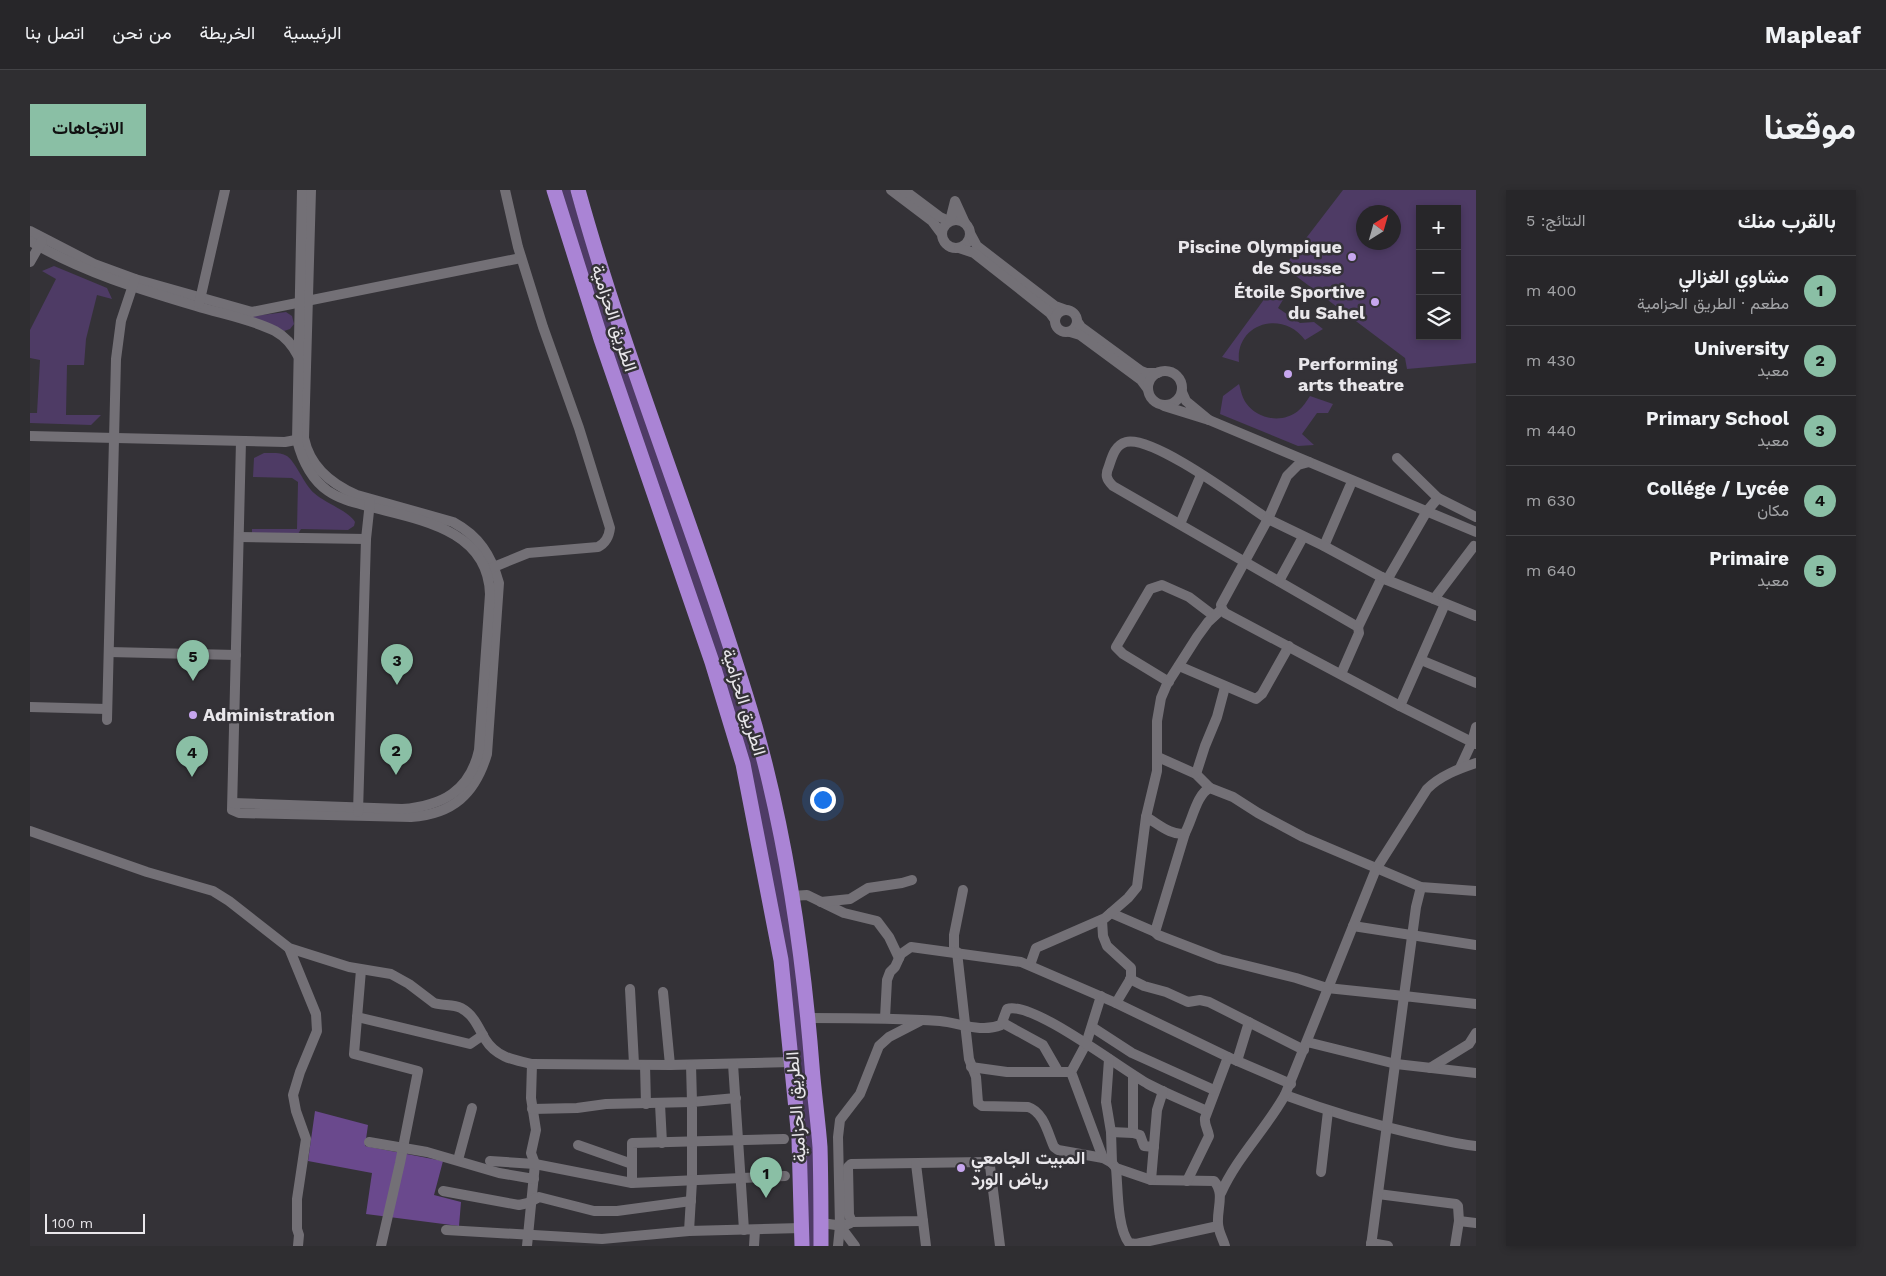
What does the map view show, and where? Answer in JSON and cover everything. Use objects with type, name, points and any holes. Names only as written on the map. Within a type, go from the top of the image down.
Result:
[{"type":"highway","name":"الطريق الحزامية","points":[[554,190],[598,330],[712,662],[742,764],[781,960],[799,1139],[802,1246]]},
{"type":"highway","name":"الطريق الحزامية","points":[[578,190],[606,288],[690,528],[755,727],[771,791],[792,896],[808,1018],[820,1147],[820,1246]]},
{"type":"street","points":[[199,302],[225,190]]},
{"type":"street","points":[[300,439],[307,325],[304,301],[302,190]]},
{"type":"street","points":[[241,441],[233,803],[358,811],[411,817],[428,816],[452,806],[465,795],[480,774],[487,754],[499,593],[498,583],[490,569],[481,544],[462,527],[453,522],[370,502],[343,489],[322,474],[300,439],[299,333],[304,301],[311,190]]},
{"type":"street","points":[[490,569],[528,553],[598,547],[610,535],[610,528],[579,428],[521,258],[505,190]]},
{"type":"street","points":[[892,190],[932,221],[941,233],[942,239],[947,246],[974,253],[1050,313],[1059,330],[1080,335],[1141,380],[1148,388]]},
{"type":"street","points":[[904,190],[940,217],[950,221],[956,220],[965,223]]},
{"type":"street","points":[[941,233],[954,212],[955,195]]},
{"type":"street","points":[[955,195],[965,223],[977,246],[1055,306],[1073,312],[1082,327],[1126,361],[1146,373],[1169,372],[1176,375],[1186,401],[1209,420]]},
{"type":"street","points":[[30,231],[37,242],[91,272],[199,302],[287,335],[299,333],[307,325]]},
{"type":"street","points":[[959,248],[966,244],[970,232]]},
{"type":"street","points":[[30,262],[37,242]]},
{"type":"street","points":[[199,302],[252,312],[521,258]]},
{"type":"street","points":[[107,720],[117,346],[121,321],[134,283]]},
{"type":"street","points":[[1055,320],[1059,312],[1066,310]]},
{"type":"street","points":[[1070,332],[1076,326],[1077,321]]},
{"type":"street","points":[[277,332],[290,343],[298,357]]},
{"type":"street","points":[[1158,373],[1149,381],[1148,388],[1151,399],[1161,405],[1209,420],[1476,532]]},
{"type":"street","points":[[1161,405],[1175,402],[1182,392]]},
{"type":"street","points":[[30,436],[285,442],[300,439]]},
{"type":"street","points":[[1358,627],[1113,486],[1108,481],[1106,471],[1116,449],[1120,444],[1140,442],[1163,451],[1268,519],[1324,546],[1384,579],[1476,616]]},
{"type":"street","points":[[1397,458],[1438,498],[1476,517]]},
{"type":"street","points":[[1030,965],[1036,948],[1102,920],[1128,898],[1139,883],[1146,817],[1158,771],[1158,710],[1161,698],[1197,637],[1218,613],[1268,519],[1287,476],[1298,466],[1309,462]]},
{"type":"street","points":[[1180,524],[1201,475]]},
{"type":"street","points":[[1324,546],[1350,486]]},
{"type":"street","points":[[1342,674],[1359,632],[1358,627],[1384,579],[1427,511],[1438,498]]},
{"type":"street","points":[[358,811],[366,539],[370,502]]},
{"type":"street","points":[[239,537],[366,539]]},
{"type":"street","points":[[1279,581],[1303,537]]},
{"type":"street","points":[[1434,599],[1474,546],[1476,547]]},
{"type":"street","points":[[1169,682],[1123,654],[1116,647],[1150,589],[1162,585],[1218,613],[1225,613],[1474,743]]},
{"type":"street","points":[[1400,706],[1446,604]]},
{"type":"street","points":[[1179,666],[1254,699],[1259,697],[1289,646]]},
{"type":"street","points":[[109,652],[236,655]]},
{"type":"street","points":[[1421,660],[1476,683]]},
{"type":"street","points":[[1196,774],[1217,717],[1225,687]]},
{"type":"street","points":[[30,707],[107,709]]},
{"type":"street","points":[[1460,768],[1474,743],[1476,728]]},
{"type":"street","points":[[1158,757],[1196,774],[1210,788],[1233,797],[1303,837],[1376,869],[1421,887],[1476,891]]},
{"type":"street","points":[[1225,1246],[1218,1226],[1221,1193],[1229,1176],[1286,1095],[1376,869],[1427,790],[1435,781],[1460,768],[1476,763]]},
{"type":"street","points":[[1155,932],[1185,833],[1202,794],[1210,788]]},
{"type":"street","points":[[1146,817],[1172,832],[1185,833]]},
{"type":"street","points":[[30,831],[147,872],[213,891],[289,948],[361,970],[391,974],[434,1002],[460,1008],[476,1022],[490,1045],[503,1057],[532,1064],[691,1065],[792,1062]]},
{"type":"street","points":[[822,902],[850,899],[868,888],[912,880]]},
{"type":"street","points":[[1388,1246],[1371,1244],[1412,935],[1421,887]]},
{"type":"street","points":[[963,890],[954,935],[971,1067],[976,1077],[979,1104],[1032,1108],[1040,1114],[1054,1147],[1058,1150],[1110,1163],[1151,1180],[1214,1180],[1221,1193]]},
{"type":"street","points":[[792,896],[807,895],[844,913],[877,921],[889,937],[899,958]]},
{"type":"street","points":[[1111,913],[1158,935],[1220,959],[1296,978],[1327,988],[1476,1004]]},
{"type":"street","points":[[1102,920],[1105,940],[1112,952],[1129,965],[1131,971],[1130,979],[1116,1003]]},
{"type":"street","points":[[1353,926],[1476,945]]},
{"type":"street","points":[[885,1018],[887,980],[890,972],[906,949],[911,947],[1015,961],[1030,965],[1101,996],[1290,1084]]},
{"type":"street","points":[[289,948],[316,1014],[317,1024],[316,1037],[305,1057],[293,1095],[296,1111],[306,1139],[297,1199],[298,1246]]},
{"type":"street","points":[[361,970],[354,1054],[418,1071],[381,1246]]},
{"type":"street","points":[[1130,979],[1188,1002],[1200,1000],[1209,1002],[1249,1022],[1306,1046],[1396,1064],[1476,1073]]},
{"type":"street","points":[[630,989],[634,1064]]},
{"type":"street","points":[[663,992],[670,1065]]},
{"type":"street","points":[[1071,1072],[1086,1044],[1101,996]]},
{"type":"street","points":[[808,1018],[921,1020],[980,1028],[998,1026],[1003,1022],[1007,1009],[1017,1008],[1032,1013],[1086,1044],[1134,1076],[1163,1092],[1207,1111]]},
{"type":"street","points":[[357,1017],[470,1044],[483,1034]]},
{"type":"street","points":[[838,1245],[840,1226],[838,1138],[840,1120],[860,1094],[879,1046],[889,1037],[921,1020]]},
{"type":"street","points":[[1003,1022],[1043,1044],[1058,1071]]},
{"type":"street","points":[[1187,1181],[1209,1136],[1204,1125],[1214,1090],[1233,1059],[1249,1022]]},
{"type":"street","points":[[1092,1027],[1132,1053],[1214,1090]]},
{"type":"street","points":[[1430,1068],[1469,1044],[1476,1033]]},
{"type":"street","points":[[1109,1059],[1106,1102],[1111,1132],[1110,1163]]},
{"type":"street","points":[[528,1241],[535,1164],[532,1153],[536,1130],[531,1098],[532,1064]]},
{"type":"street","points":[[645,1064],[646,1104]]},
{"type":"street","points":[[734,1064],[740,1179],[749,1230],[754,1246]]},
{"type":"street","points":[[689,1231],[692,1181],[691,1065]]},
{"type":"street","points":[[971,1067],[1007,1072],[1071,1072]]},
{"type":"street","points":[[1071,1072],[1110,1163],[1125,1236],[1130,1243],[1136,1244],[1218,1226]]},
{"type":"street","points":[[1133,1133],[1134,1076]]},
{"type":"street","points":[[1151,1180],[1157,1110],[1163,1092]]},
{"type":"street","points":[[1286,1095],[1328,1112],[1387,1128],[1476,1146]]},
{"type":"street","points":[[532,1110],[577,1108],[606,1104],[660,1104],[736,1098]]},
{"type":"street","points":[[660,1104],[662,1143]]},
{"type":"street","points":[[458,1160],[472,1108]]},
{"type":"street","points":[[1321,1172],[1328,1112]]},
{"type":"street","points":[[1111,1132],[1140,1135],[1144,1146],[1154,1147]]},
{"type":"street","points":[[632,1183],[632,1143],[784,1140]]},
{"type":"street","points":[[369,1142],[403,1147],[458,1160],[499,1173],[534,1179]]},
{"type":"street","points":[[578,1145],[632,1164]]},
{"type":"street","points":[[490,1161],[535,1164],[632,1183],[785,1176]]},
{"type":"street","points":[[852,1222],[849,1215],[849,1165],[984,1162],[988,1164],[1000,1246]]},
{"type":"street","points":[[916,1164],[926,1246]]},
{"type":"street","points":[[443,1191],[519,1205],[528,1203],[538,1197],[583,1209],[606,1212],[691,1201]]},
{"type":"street","points":[[1378,1194],[1456,1204],[1458,1206],[1459,1221],[1455,1246]]},
{"type":"street","points":[[821,1223],[840,1226],[852,1222],[923,1221]]},
{"type":"street","points":[[1459,1221],[1476,1223]]},
{"type":"street","points":[[840,1226],[856,1246]]},
{"type":"street","points":[[446,1230],[528,1241],[602,1242],[689,1231],[802,1228]]},
{"type":"shaded area","points":[[558,190],[570,190],[600,288],[720,631],[761,767],[797,946],[813,1124],[815,1246],[805,1246],[804,1180],[750,780]]},
{"type":"shaded area","name":"Étoile Sportive du Sahel","points":[[1343,190],[1476,190],[1476,363],[1407,369],[1405,358],[1284,267]]},
{"type":"shaded area","points":[[54,266],[107,288],[112,299],[97,295],[86,339],[84,365],[67,365],[66,415],[101,415],[91,425],[30,423],[30,413],[37,413],[40,360],[30,358],[30,330],[56,279],[42,271]]},
{"type":"shaded area","points":[[1272,291],[1287,293],[1278,308],[1300,323],[1314,322],[1323,329],[1305,340],[1295,330],[1284,325],[1273,323],[1262,325],[1252,330],[1244,338],[1240,349],[1239,362],[1222,357],[1268,294]]},
{"type":"shaded area","points":[[233,312],[253,316],[286,312],[292,316],[294,324],[290,329],[284,331]]},
{"type":"shaded area","points":[[1239,384],[1246,403],[1257,413],[1270,418],[1292,415],[1301,408],[1310,396],[1333,404],[1328,413],[1317,413],[1302,434],[1314,445],[1298,446],[1220,414],[1223,396]]},
{"type":"shaded area","points":[[264,453],[279,453],[287,456],[314,493],[348,514],[355,522],[354,526],[348,530],[301,529],[298,534],[252,533],[252,529],[297,529],[298,482],[292,478],[253,477],[254,458]]},
{"type":"shaded area","points":[[315,1111],[368,1125],[365,1146],[443,1161],[434,1195],[461,1202],[459,1226],[366,1214],[372,1173],[308,1161]]},
{"type":"place","name":"Piscine Olympique de Sousse","points":[[1352,257]]},
{"type":"place","name":"Étoile Sportive du Sahel","points":[[1375,302]]},
{"type":"place","name":"Performing arts theatre","points":[[1288,374]]},
{"type":"place","name":"Primaire","points":[[193,681]]},
{"type":"place","name":"Primary School","points":[[397,685]]},
{"type":"place","name":"Administration","points":[[193,715]]},
{"type":"place","name":"University","points":[[396,775]]},
{"type":"place","name":"Collége / Lycée","points":[[192,777]]},
{"type":"place","name":"المبيت الجامعي رياض الورد","points":[[961,1168]]},
{"type":"place","name":"مشاوي الغزالي","points":[[766,1198]]}]
